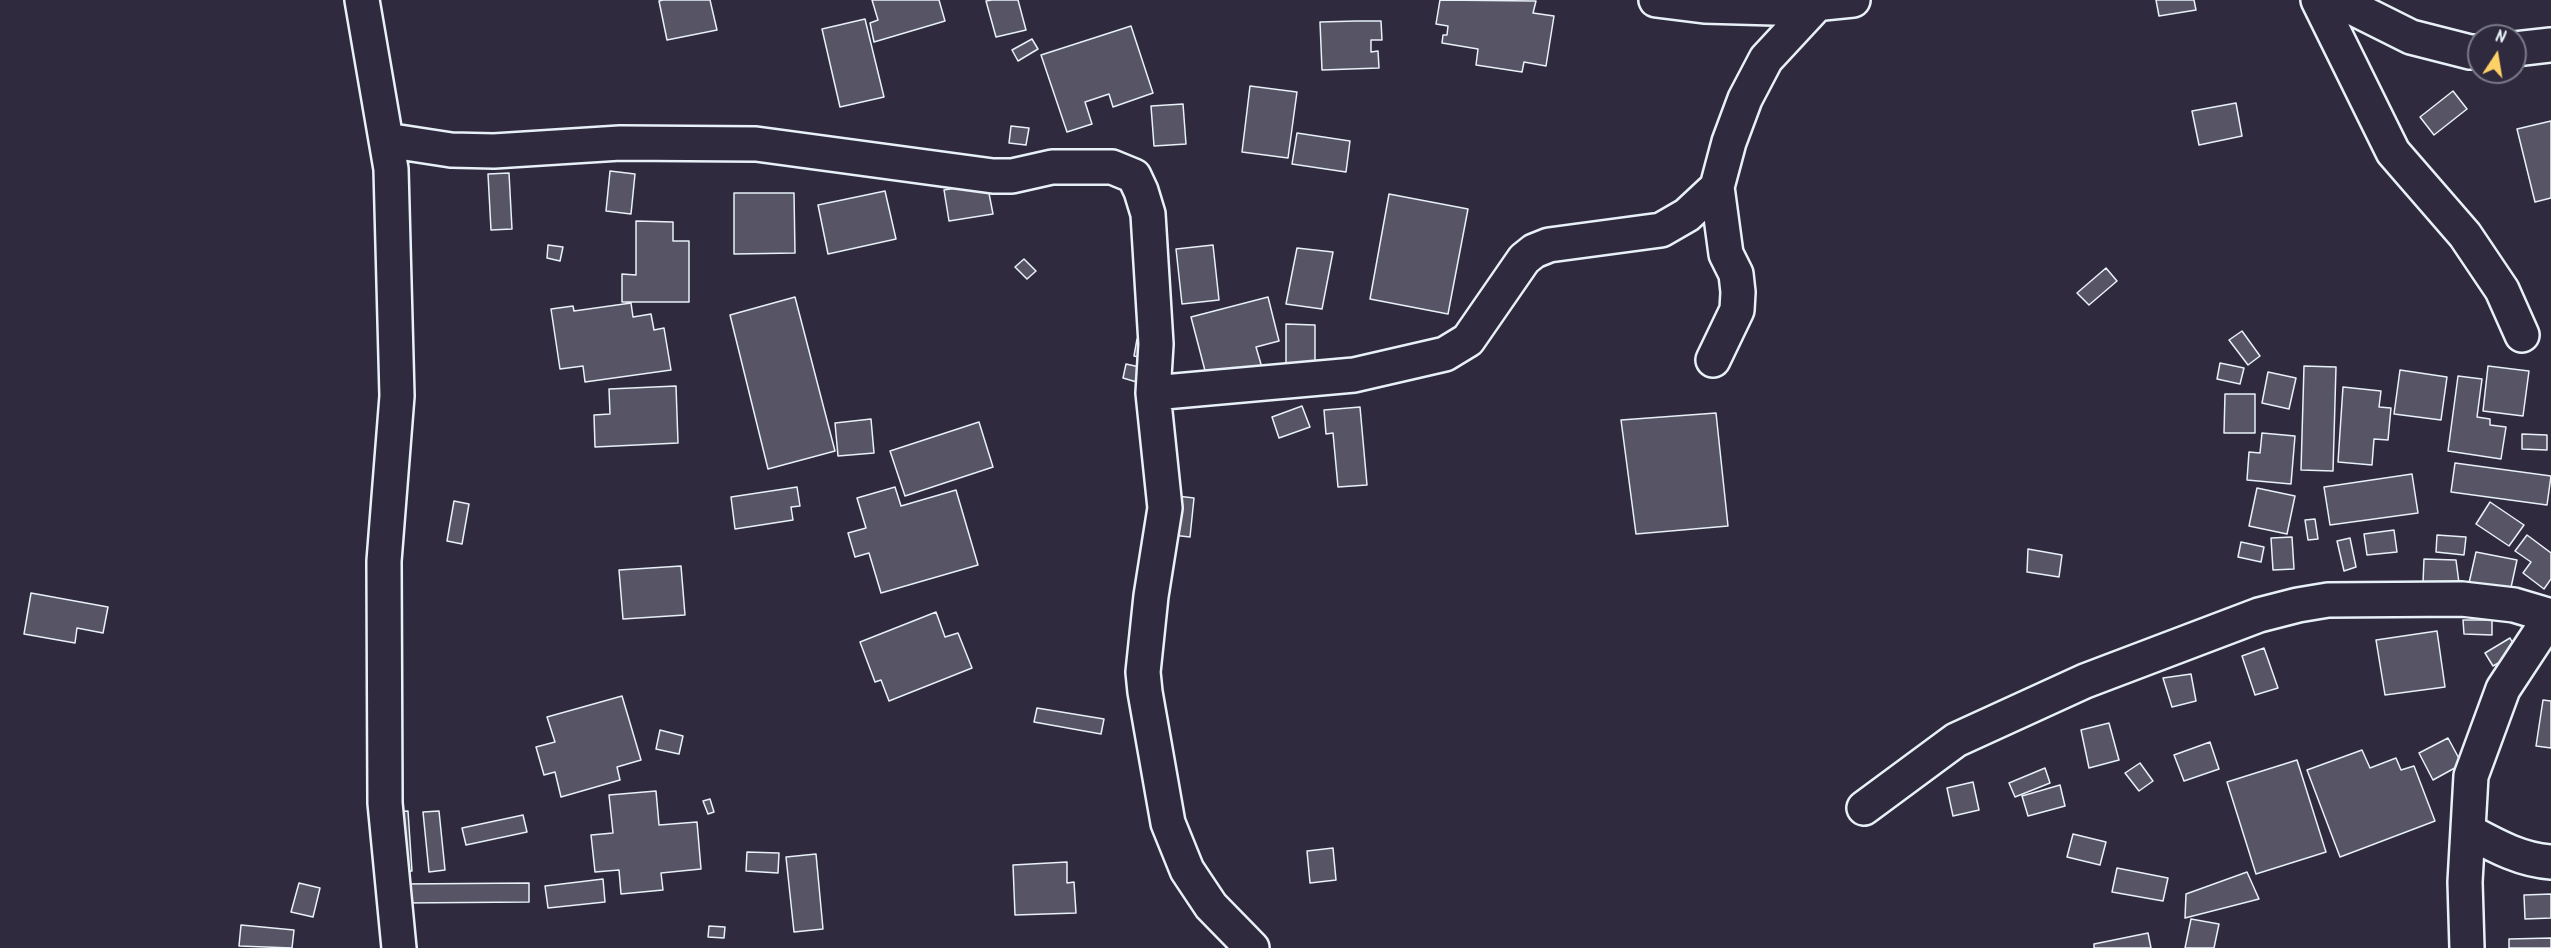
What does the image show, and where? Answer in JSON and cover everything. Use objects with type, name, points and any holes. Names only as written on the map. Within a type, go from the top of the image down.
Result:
[{"type":"street","points":[[362,0],[391,169],[397,396],[384,561],[385,803],[399,948]]},
{"type":"street","points":[[1656,0],[1704,6],[1774,8],[1853,0]]},
{"type":"street","points":[[2318,0],[2393,152],[2465,235],[2502,290],[2522,335]]},
{"type":"street","points":[[2337,0],[2411,37],[2467,51]]},
{"type":"street","points":[[1713,360],[1737,310],[1736,274],[1726,255],[1717,187],[1729,142],[1741,110],[1766,59],[1816,4]]},
{"type":"street","points":[[2527,48],[2551,45]]},
{"type":"street","points":[[386,140],[451,150],[494,151],[620,143],[756,144],[993,176],[1012,176],[1052,166],[1112,167],[1134,176],[1142,191],[1148,214],[1156,344],[1153,393],[1165,508],[1151,596],[1143,672],[1151,734],[1168,823],[1187,870],[1211,906],[1252,948]]},
{"type":"street","points":[[1153,393],[1354,375],[1445,354],[1468,340],[1524,260],[1534,251],[1549,244],[1661,230],[1687,215],[1717,187]]},
{"type":"street","points":[[1864,808],[1956,740],[2085,681],[2259,615],[2328,600],[2462,599],[2514,605],[2551,616],[2503,689],[2471,776],[2465,882],[2467,948]]},
{"type":"street","points":[[2468,831],[2504,851],[2551,862]]},
{"type":"building","points":[[710,0],[717,30],[667,40],[659,1]]},
{"type":"building","points":[[872,0],[939,0],[945,21],[874,42],[870,23],[878,20]]},
{"type":"building","points":[[1018,0],[1026,30],[996,37],[986,1]]},
{"type":"building","points":[[1440,0],[1536,1],[1533,13],[1554,16],[1546,66],[1524,62],[1522,72],[1476,65],[1478,49],[1442,43],[1443,35],[1447,35],[1448,26],[1436,24]]},
{"type":"building","points":[[2156,0],[2194,0],[2196,10],[2159,16]]},
{"type":"building","points":[[865,19],[884,97],[840,107],[822,29]]},
{"type":"building","points":[[1381,21],[1382,40],[1371,40],[1371,52],[1378,51],[1379,68],[1322,70],[1320,22]]},
{"type":"building","points":[[1131,26],[1153,93],[1113,107],[1109,94],[1085,102],[1092,124],[1067,132],[1041,55]]},
{"type":"building","points":[[1032,39],[1038,49],[1018,61],[1012,50]]},
{"type":"building","points":[[1250,86],[1297,92],[1288,158],[1242,152]]},
{"type":"building","points":[[2453,91],[2467,109],[2434,135],[2420,117]]},
{"type":"building","points":[[2236,103],[2242,136],[2199,145],[2192,111]]},
{"type":"building","points":[[1183,104],[1186,144],[1154,146],[1151,106]]},
{"type":"building","points":[[2551,121],[2551,198],[2535,202],[2517,129]]},
{"type":"building","points":[[1011,126],[1029,128],[1026,145],[1009,143]]},
{"type":"building","points":[[1297,133],[1350,141],[1346,172],[1292,164]]},
{"type":"building","points":[[610,171],[635,174],[631,214],[606,211]]},
{"type":"building","points":[[509,173],[512,229],[491,230],[488,174]]},
{"type":"building","points":[[987,183],[993,214],[949,221],[944,190]]},
{"type":"building","points":[[885,191],[896,239],[828,254],[818,205]]},
{"type":"building","points":[[734,193],[794,193],[795,253],[734,254]]},
{"type":"building","points":[[1389,194],[1468,209],[1448,314],[1370,299]]},
{"type":"building","points":[[636,221],[673,222],[673,241],[689,241],[689,302],[622,302],[622,274],[636,275]]},
{"type":"building","points":[[548,245],[563,247],[560,261],[547,258]]},
{"type":"building","points":[[1213,245],[1219,300],[1182,304],[1176,249]]},
{"type":"building","points":[[1297,248],[1333,252],[1322,309],[1286,304]]},
{"type":"building","points":[[1024,259],[1036,271],[1027,279],[1015,267]]},
{"type":"building","points":[[2106,268],[2117,281],[2089,305],[2077,293]]},
{"type":"building","points":[[795,297],[835,451],[768,469],[730,315]]},
{"type":"building","points":[[1268,297],[1279,341],[1256,347],[1263,371],[1209,386],[1191,317]]},
{"type":"building","points":[[631,303],[633,317],[651,314],[654,330],[664,328],[671,370],[585,382],[583,366],[560,369],[551,309],[573,306],[574,311]]},
{"type":"building","points":[[1286,324],[1315,325],[1315,368],[1286,368]]},
{"type":"building","points":[[2242,331],[2260,356],[2248,365],[2229,340]]},
{"type":"building","points":[[1137,339],[1151,341],[1148,359],[1134,356]]},
{"type":"building","points":[[2220,363],[2244,368],[2240,384],[2217,379]]},
{"type":"building","points":[[1126,364],[1144,368],[1140,383],[1123,378]]},
{"type":"building","points":[[2304,366],[2336,367],[2333,471],[2301,470]]},
{"type":"building","points":[[2488,366],[2529,371],[2523,416],[2483,411]]},
{"type":"building","points":[[2400,370],[2447,377],[2441,420],[2394,414]]},
{"type":"building","points":[[2268,372],[2296,378],[2289,409],[2262,403]]},
{"type":"building","points":[[2458,376],[2482,379],[2477,417],[2490,419],[2490,425],[2506,427],[2501,459],[2448,451]]},
{"type":"building","points":[[676,386],[678,443],[595,447],[594,415],[610,414],[609,389]]},
{"type":"building","points":[[2343,387],[2381,391],[2379,407],[2391,408],[2388,440],[2374,439],[2372,465],[2338,462]]},
{"type":"building","points":[[2225,394],[2255,394],[2255,433],[2224,433]]},
{"type":"building","points":[[1302,406],[1310,427],[1279,438],[1272,417]]},
{"type":"building","points":[[1360,407],[1367,485],[1338,487],[1333,433],[1326,434],[1324,410]]},
{"type":"building","points":[[1716,413],[1728,526],[1636,534],[1621,420]]},
{"type":"building","points":[[871,419],[874,453],[838,456],[835,423]]},
{"type":"building","points":[[979,422],[993,467],[905,496],[890,451]]},
{"type":"building","points":[[2262,433],[2295,436],[2291,484],[2247,480],[2249,452],[2260,453]]},
{"type":"building","points":[[2522,434],[2547,435],[2547,450],[2522,449]]},
{"type":"building","points":[[2455,463],[2551,476],[2547,505],[2451,492]]},
{"type":"building","points":[[2412,474],[2418,513],[2330,525],[2324,487]]},
{"type":"building","points":[[797,487],[800,506],[791,507],[793,520],[735,529],[731,497]]},
{"type":"building","points":[[895,487],[901,506],[956,490],[978,565],[881,593],[869,553],[855,557],[848,533],[866,528],[857,498]]},
{"type":"building","points":[[2257,488],[2295,496],[2287,534],[2249,526]]},
{"type":"building","points":[[1177,496],[1194,498],[1190,537],[1172,535]]},
{"type":"building","points":[[454,501],[469,504],[462,544],[447,541]]},
{"type":"building","points":[[2490,502],[2524,525],[2509,546],[2476,524]]},
{"type":"building","points":[[2315,519],[2318,539],[2308,540],[2305,520]]},
{"type":"building","points":[[2394,530],[2397,552],[2367,555],[2364,534]]},
{"type":"building","points":[[2437,535],[2466,537],[2464,555],[2436,552]]},
{"type":"building","points":[[2527,535],[2551,553],[2551,579],[2544,589],[2523,573],[2531,562],[2515,551]]},
{"type":"building","points":[[2292,537],[2294,569],[2273,570],[2271,538]]},
{"type":"building","points":[[2350,538],[2356,567],[2344,571],[2337,541]]},
{"type":"building","points":[[2241,542],[2264,547],[2261,562],[2238,557]]},
{"type":"building","points":[[2028,549],[2062,555],[2059,577],[2027,572]]},
{"type":"building","points":[[2476,552],[2517,560],[2510,592],[2469,583]]},
{"type":"building","points":[[2424,559],[2456,560],[2459,583],[2423,583]]},
{"type":"building","points":[[681,566],[685,615],[623,619],[619,570]]},
{"type":"building","points":[[31,593],[108,607],[103,633],[77,628],[75,643],[24,634]]},
{"type":"building","points":[[936,612],[945,637],[958,633],[972,668],[889,701],[881,680],[875,682],[860,642]]},
{"type":"building","points":[[2463,620],[2492,620],[2492,635],[2464,634]]},
{"type":"building","points":[[2437,631],[2445,687],[2385,695],[2376,640]]},
{"type":"building","points":[[2510,638],[2518,652],[2493,666],[2485,653]]},
{"type":"building","points":[[2264,648],[2278,688],[2255,695],[2242,656]]},
{"type":"building","points":[[2191,674],[2196,701],[2172,707],[2163,678]]},
{"type":"building","points":[[622,696],[641,760],[617,767],[620,780],[561,797],[555,772],[544,775],[536,747],[555,742],[547,717]]},
{"type":"building","points":[[2543,700],[2551,701],[2551,748],[2536,746]]},
{"type":"building","points":[[1037,708],[1104,719],[1101,734],[1034,722]]},
{"type":"building","points":[[2109,723],[2119,760],[2089,768],[2081,730]]},
{"type":"building","points":[[660,730],[683,736],[679,754],[656,749]]},
{"type":"building","points":[[2448,738],[2462,764],[2433,780],[2419,753]]},
{"type":"building","points":[[2210,742],[2219,769],[2184,781],[2174,755]]},
{"type":"building","points":[[2362,750],[2370,768],[2396,758],[2401,770],[2414,766],[2435,821],[2340,857],[2307,770]]},
{"type":"building","points":[[2297,760],[2326,852],[2256,874],[2227,782]]},
{"type":"building","points":[[2140,763],[2153,781],[2139,791],[2125,773]]},
{"type":"building","points":[[2045,768],[2050,783],[2015,797],[2009,783]]},
{"type":"building","points":[[1973,782],[1979,810],[1953,816],[1947,788]]},
{"type":"building","points":[[2060,785],[2065,806],[2028,816],[2022,796]]},
{"type":"building","points":[[656,791],[659,825],[697,822],[701,869],[661,873],[663,890],[621,894],[619,870],[595,872],[591,835],[613,833],[609,795]]},
{"type":"building","points":[[710,799],[714,812],[708,814],[703,801]]},
{"type":"building","points":[[408,811],[412,871],[395,872],[391,812]]},
{"type":"building","points":[[439,811],[445,870],[429,872],[423,812]]},
{"type":"building","points":[[523,815],[527,832],[466,845],[462,828]]},
{"type":"building","points":[[2073,834],[2106,842],[2100,865],[2067,857]]},
{"type":"building","points":[[1333,848],[1336,880],[1310,883],[1307,851]]},
{"type":"building","points":[[747,852],[779,853],[778,873],[746,871]]},
{"type":"building","points":[[816,854],[823,929],[794,932],[786,857]]},
{"type":"building","points":[[1067,862],[1067,883],[1074,882],[1076,913],[1015,915],[1013,865]]},
{"type":"building","points":[[2117,868],[2168,878],[2163,901],[2112,892]]},
{"type":"building","points":[[2247,872],[2259,899],[2185,918],[2186,894]]},
{"type":"building","points":[[603,879],[605,902],[548,908],[545,886]]},
{"type":"building","points":[[299,883],[320,888],[313,917],[291,912]]},
{"type":"building","points":[[529,883],[529,902],[404,903],[403,884]]},
{"type":"building","points":[[2551,894],[2551,918],[2525,919],[2524,895]]},
{"type":"building","points":[[2191,919],[2219,924],[2214,948],[2185,948]]},
{"type":"building","points":[[241,925],[294,930],[292,948],[239,946]]},
{"type":"building","points":[[709,926],[725,927],[724,938],[708,937]]},
{"type":"building","points":[[2148,933],[2151,948],[2094,948],[2094,944]]},
{"type":"building","points":[[2551,938],[2551,948],[2509,948],[2509,939]]}]
